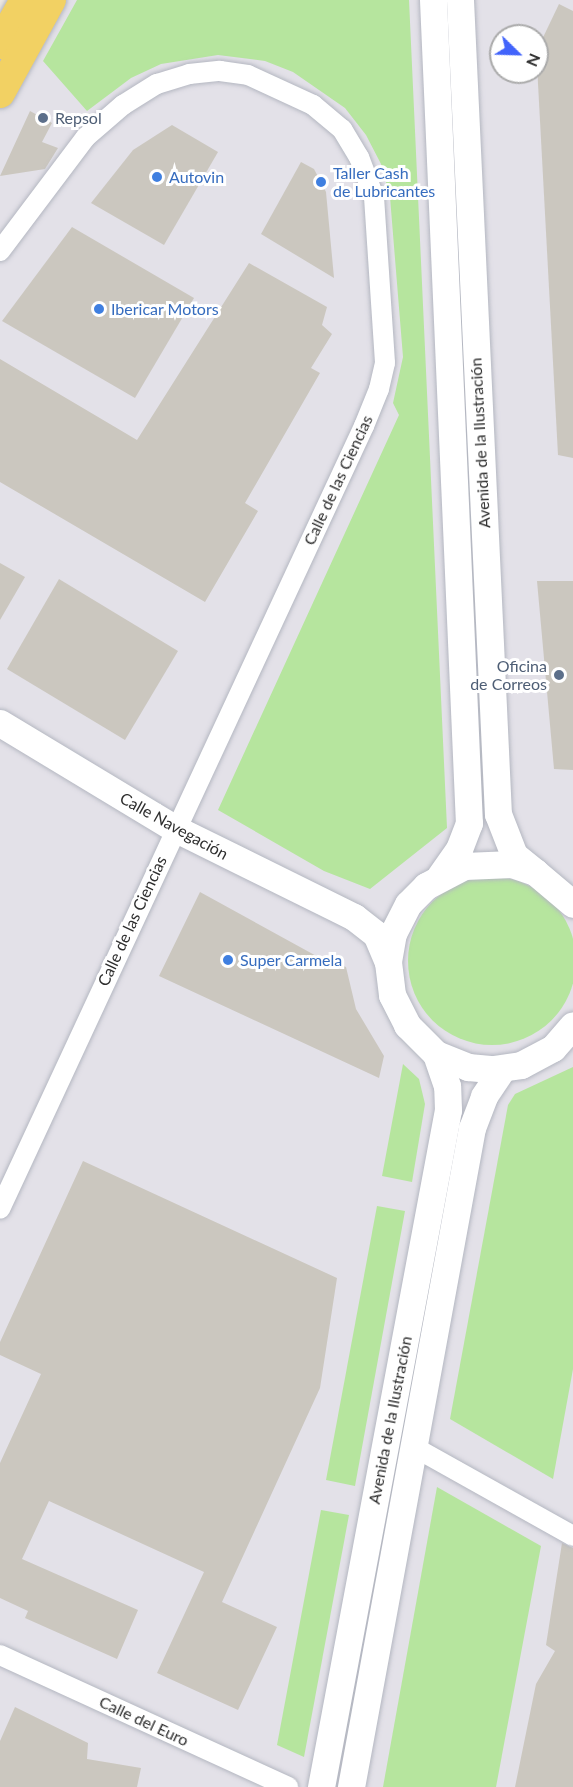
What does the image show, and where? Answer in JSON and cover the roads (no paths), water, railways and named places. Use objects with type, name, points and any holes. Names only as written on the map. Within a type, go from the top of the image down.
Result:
[{"type":"main road","points":[[0,44],[25,0]]},
{"type":"main road","points":[[0,93],[51,0]]},
{"type":"street","name":"Avenida de la Ilustración","points":[[433,0],[469,823],[459,849],[440,876]]},
{"type":"street","name":"Avenida de la Ilustración","points":[[460,0],[498,814],[514,855],[573,904]]},
{"type":"street","name":"Calle de las Ciencias","points":[[0,251],[86,137],[123,105],[157,84],[189,74],[220,71],[248,75],[313,105],[342,129],[359,158],[374,197],[385,363],[379,389],[174,828],[0,1209]]},
{"type":"street","name":"Calle Navegación","points":[[0,723],[174,828],[354,917],[376,934],[388,962]]},
{"type":"street","points":[[573,876],[540,875],[512,864],[481,863],[440,876],[408,904],[393,933],[388,962],[392,995],[407,1025],[436,1054],[468,1067],[502,1069],[521,1065],[553,1048],[573,1025]]},
{"type":"street","name":"Calle Navegación","points":[[354,917],[382,916],[408,904]]},
{"type":"street","name":"Avenida de la Ilustración","points":[[321,1787],[448,1110],[447,1086],[436,1054]]},
{"type":"street","name":"Avenida de la Ilustración","points":[[351,1787],[472,1128],[483,1096],[502,1069]]},
{"type":"street","points":[[414,1448],[573,1536]]},
{"type":"street","name":"Calle del Euro","points":[[2,1662],[288,1787]]},
{"type":"place","name":"Repsol","points":[[43,118]]},
{"type":"place","name":"Autovin","points":[[157,177]]},
{"type":"place","name":"Taller Cash de Lubricantes","points":[[321,182]]},
{"type":"place","name":"Ibericar Motors","points":[[99,309]]},
{"type":"place","name":"Oficina de Correos","points":[[559,675]]},
{"type":"place","name":"Super Carmela","points":[[228,960]]}]
